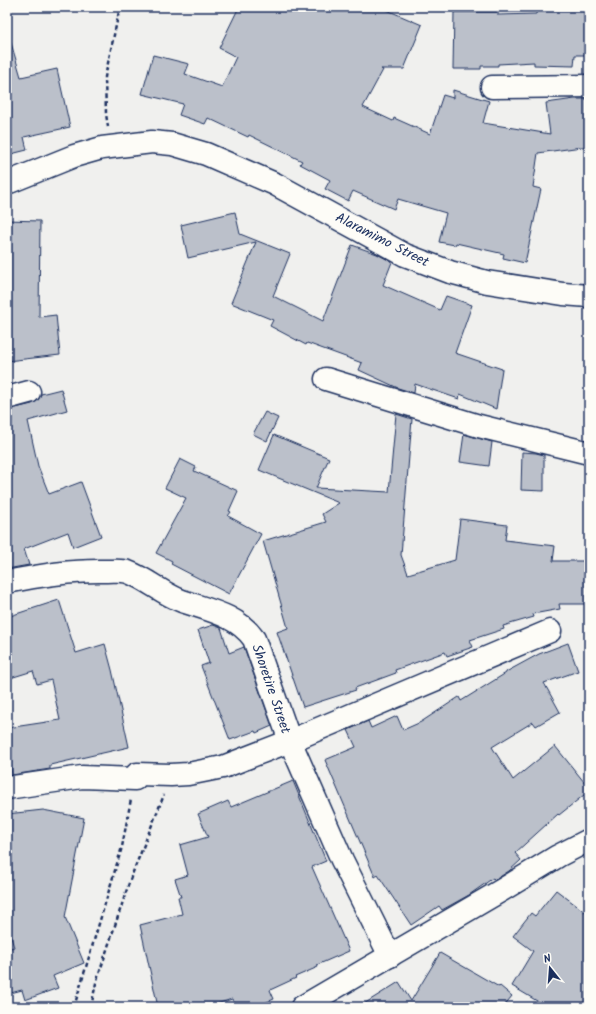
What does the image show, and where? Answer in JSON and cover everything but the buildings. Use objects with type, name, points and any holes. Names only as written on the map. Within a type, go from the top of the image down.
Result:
[{"type":"street","points":[[492,87],[589,86]]},
{"type":"street","name":"Alaramimo Street","points":[[7,183],[74,156],[107,147],[152,142],[172,144],[206,154],[275,184],[405,255],[450,272],[487,282],[563,294],[589,296]]},
{"type":"street","points":[[326,379],[478,426],[589,453]]},
{"type":"street","points":[[7,398],[29,392]]},
{"type":"street","name":"Shoretire Street","points":[[7,582],[70,571],[127,572],[181,600],[226,616],[248,630],[254,639],[290,741],[342,860],[390,956]]},
{"type":"street","points":[[7,788],[82,777],[188,774],[223,767],[290,741],[550,631]]},
{"type":"street","points":[[302,1007],[558,856],[589,840]]},
{"type":"path","points":[[107,147],[105,78],[120,7]]},
{"type":"path","points":[[91,1007],[101,970],[165,775]]},
{"type":"path","points":[[74,1007],[122,847],[136,776]]}]
